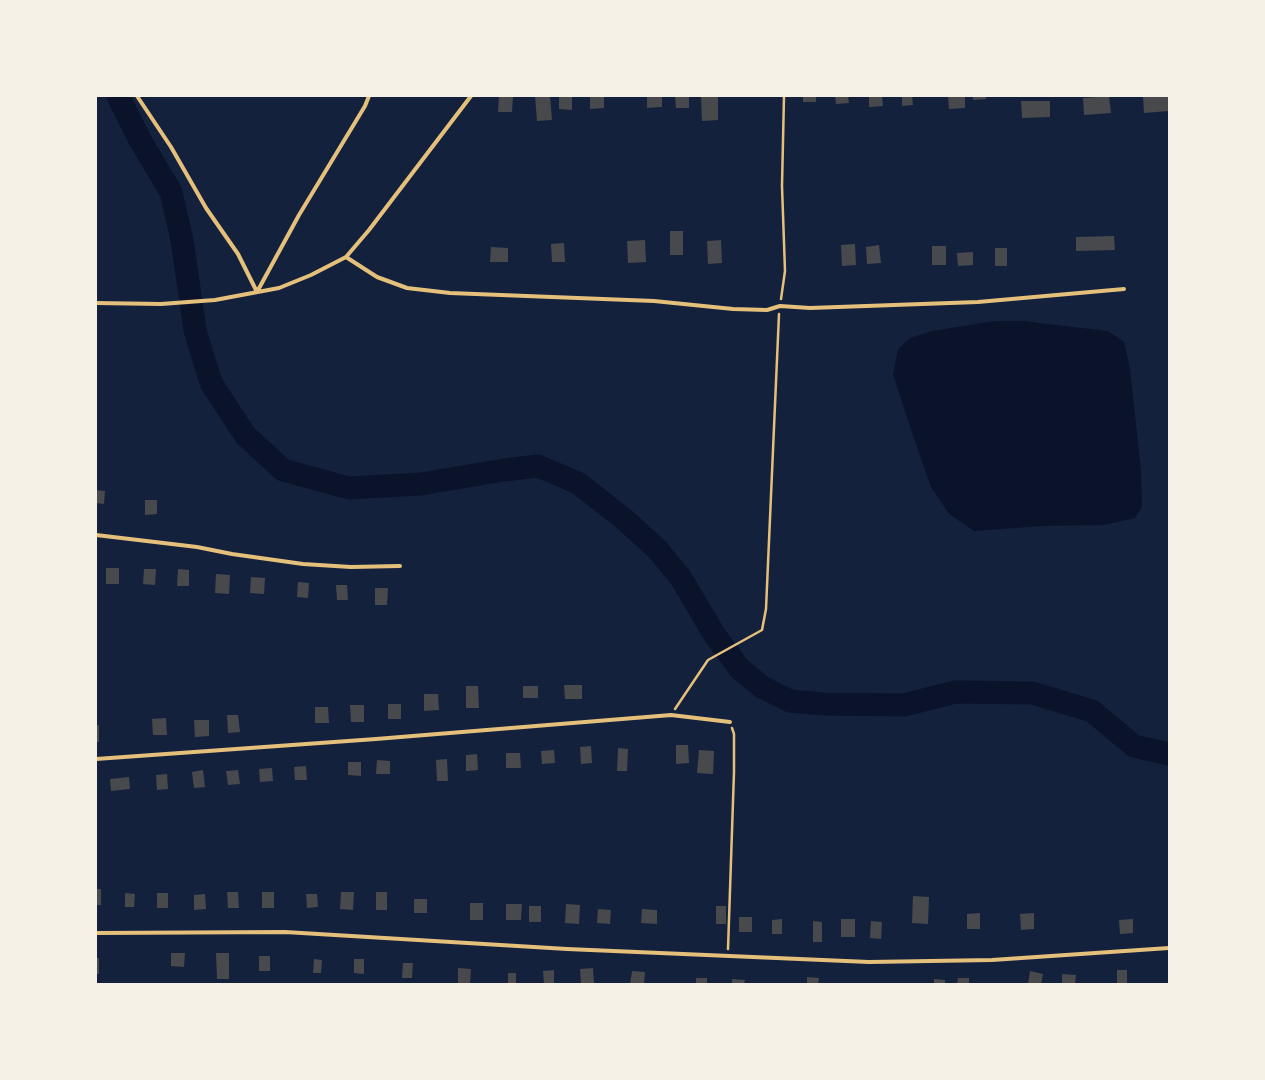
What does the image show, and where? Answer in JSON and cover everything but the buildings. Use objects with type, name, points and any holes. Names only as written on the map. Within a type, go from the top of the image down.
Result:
[{"type":"street","points":[[137,96],[171,147],[206,208],[238,254],[257,292]]},
{"type":"street","points":[[257,292],[299,215],[365,106],[369,96]]},
{"type":"street","points":[[96,303],[161,304],[215,300],[279,288],[312,275],[346,257],[369,230],[471,96]]},
{"type":"street","points":[[346,257],[376,277],[408,288],[450,293],[654,301],[733,309],[768,310],[780,306],[810,308],[963,302],[1124,289]]},
{"type":"street","points":[[96,535],[197,547],[232,554],[303,564],[351,568],[400,566]]},
{"type":"street","points":[[96,759],[352,741],[671,715],[730,722]]},
{"type":"street","points":[[96,933],[285,932],[567,948],[869,962],[992,960],[1169,948]]},
{"type":"path","points":[[671,715],[708,660],[762,630],[766,609],[780,306],[785,270],[782,186],[784,96]]},
{"type":"path","points":[[728,956],[734,757],[734,734],[730,722]]},
{"type":"water","points":[[995,321],[1023,321],[1108,331],[1124,342],[1130,368],[1141,471],[1142,506],[1135,518],[1105,525],[1043,526],[974,531],[949,514],[931,487],[893,374],[898,349],[910,338],[932,331]]},
{"type":"waterway","points":[[118,96],[140,140],[171,192],[182,240],[195,330],[211,383],[245,435],[283,470],[349,488],[421,484],[504,470],[538,466],[578,483],[624,519],[657,549],[681,578],[714,634],[740,669],[762,687],[790,701],[823,704],[904,705],[955,692],[1032,693],[1092,711],[1134,746],[1169,754]]}]
